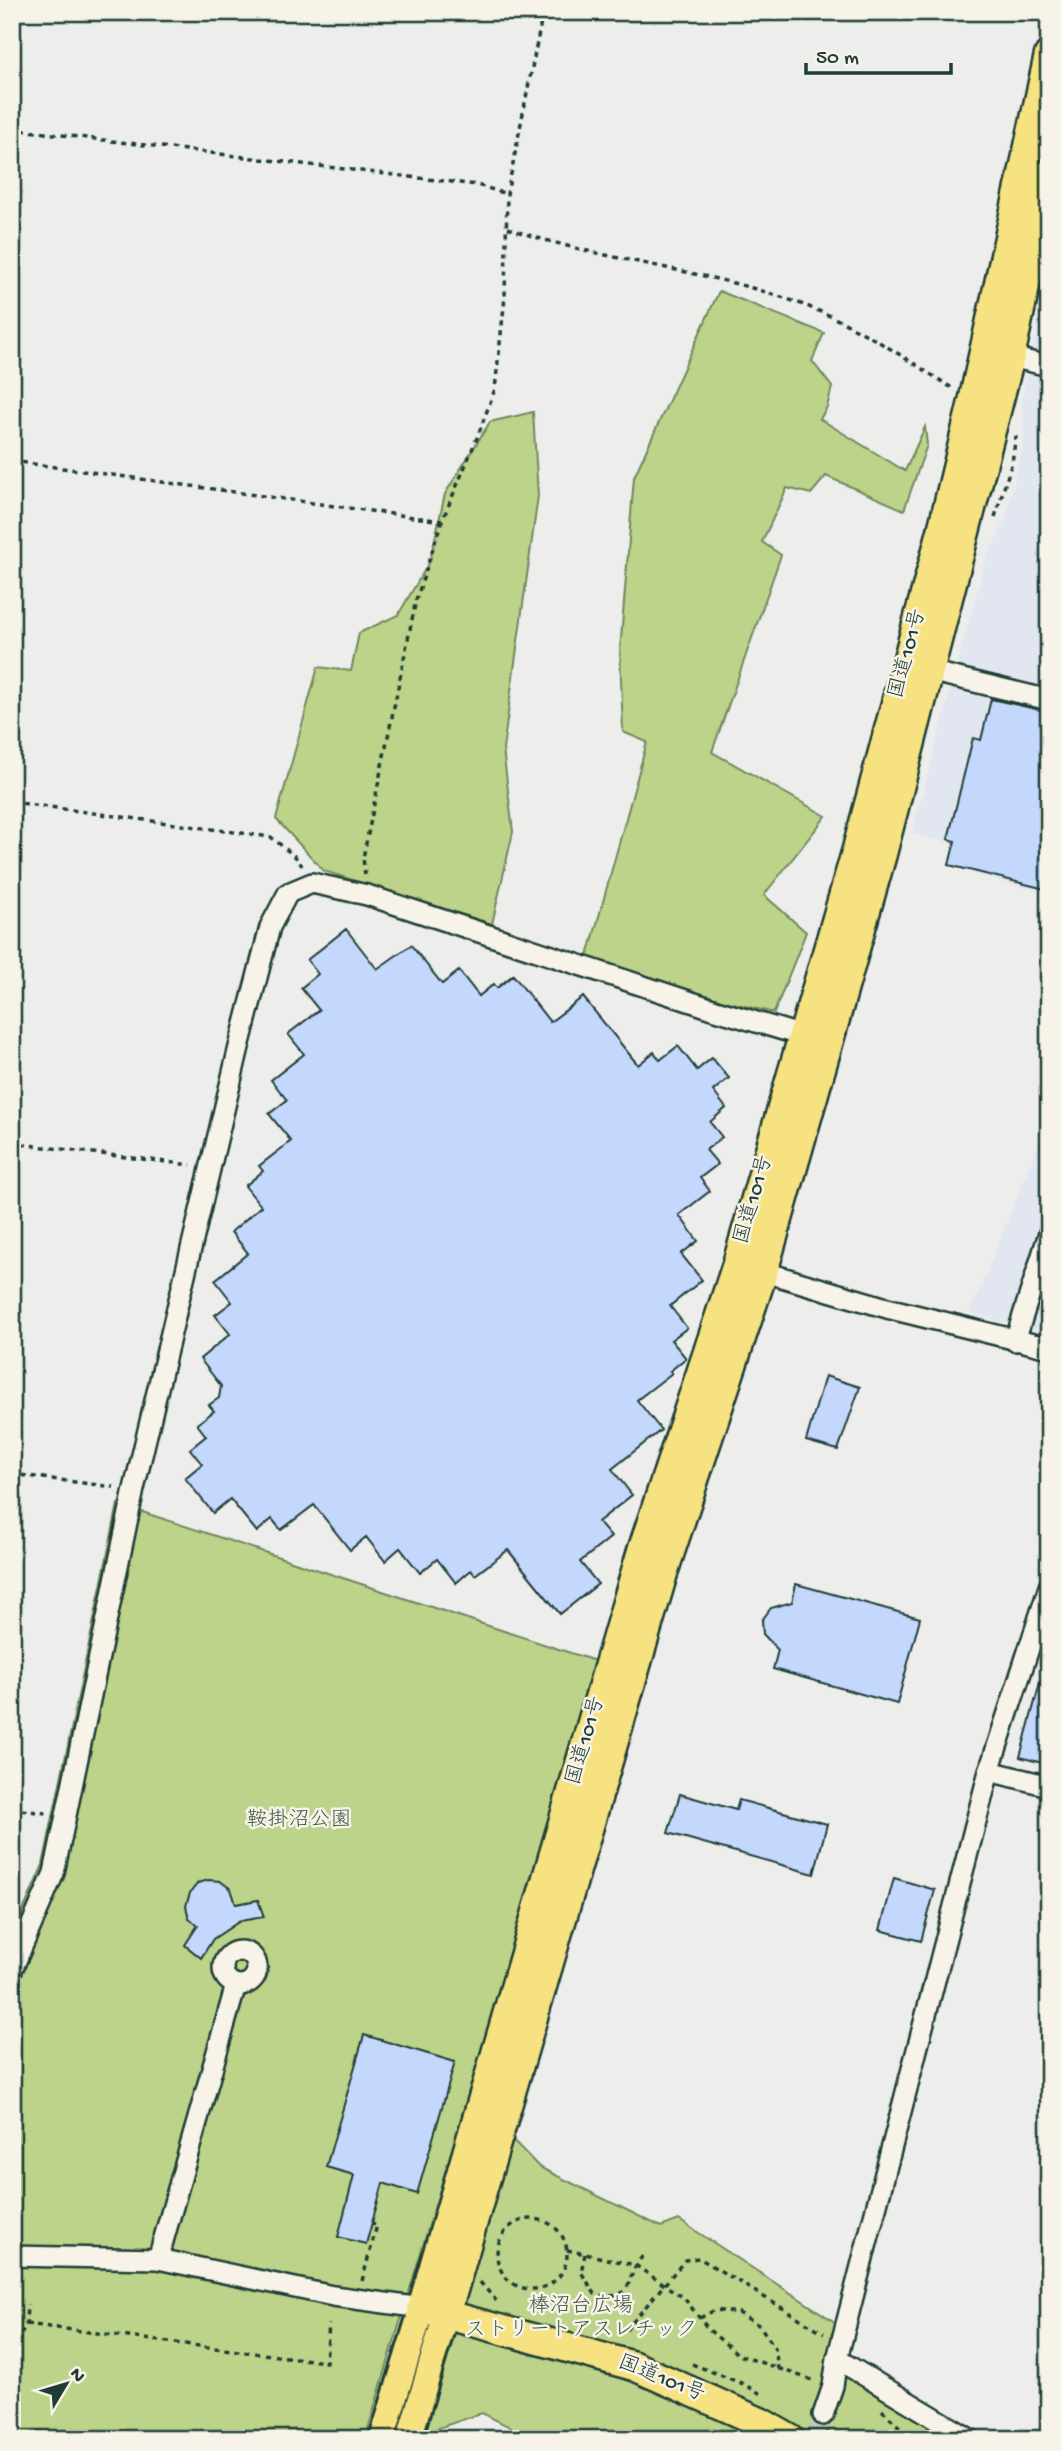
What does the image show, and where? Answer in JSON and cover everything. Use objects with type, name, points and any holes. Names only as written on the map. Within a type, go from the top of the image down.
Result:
[{"type":"highway","name":"国道101号","points":[[789,2439],[760,2422],[634,2366],[434,2311],[664,1570],[750,1268],[882,854],[973,402],[1049,55]]},
{"type":"highway","name":"国道101号","points":[[750,1268],[803,1035],[919,669],[1010,356],[1049,174]]},
{"type":"main road","points":[[382,2439],[434,2311]]},
{"type":"main road","points":[[409,2439],[434,2311]]},
{"type":"street","points":[[1010,356],[1049,366]]},
{"type":"street","points":[[919,669],[1049,700]]},
{"type":"street","points":[[12,1970],[54,1873],[134,1489],[210,1168],[270,927],[289,893],[312,883],[367,895],[716,1010],[803,1035]]},
{"type":"street","points":[[1015,1341],[1049,1233]]},
{"type":"street","points":[[750,1268],[887,1308],[1049,1349]]},
{"type":"street","points":[[823,2415],[833,2386],[839,2351],[989,1771],[1049,1588]]},
{"type":"street","points":[[989,1771],[1049,1786]]},
{"type":"street","points":[[158,2259],[236,1985]]},
{"type":"street","points":[[12,2256],[158,2259],[333,2296],[434,2311]]},
{"type":"street","points":[[839,2351],[970,2439]]},
{"type":"path","points":[[367,895],[363,858],[416,600],[442,521],[495,389],[505,297],[507,194],[543,12]]},
{"type":"path","points":[[12,129],[477,185],[507,194]]},
{"type":"path","points":[[508,228],[550,243],[707,276],[796,301],[872,337],[973,402]]},
{"type":"path","points":[[12,461],[442,521]]},
{"type":"path","points":[[12,802],[271,837],[298,859],[312,883]]},
{"type":"path","points":[[12,1143],[210,1168]]},
{"type":"path","points":[[12,1474],[134,1489]]},
{"type":"path","points":[[12,1809],[66,1815]]},
{"type":"path","points":[[525,2220],[547,2223],[557,2229],[567,2250],[567,2262],[555,2281],[545,2288],[533,2290],[511,2283],[503,2274],[497,2252],[506,2232],[514,2224],[525,2220]]},
{"type":"path","points":[[361,2282],[377,2225],[372,2222]]},
{"type":"path","points":[[567,2250],[635,2265],[684,2298],[709,2330],[739,2354],[833,2386]]},
{"type":"path","points":[[585,2254],[581,2272],[595,2294],[611,2297],[622,2294],[632,2282],[635,2265],[643,2256]]},
{"type":"path","points":[[626,2330],[685,2260],[699,2258],[839,2351]]},
{"type":"path","points":[[478,2278],[497,2302],[507,2306]]},
{"type":"path","points":[[12,2352],[26,2324],[27,2305]]},
{"type":"path","points":[[699,2318],[715,2310],[739,2313],[760,2326],[775,2348],[778,2368]]},
{"type":"path","points":[[26,2324],[326,2362],[329,2324]]},
{"type":"path","points":[[687,2363],[698,2366]]},
{"type":"path","points":[[873,2401],[912,2439]]},
{"type":"shaded area","points":[[1049,269],[1049,895],[948,866],[953,844],[912,833],[985,562],[1006,518],[1024,440],[1022,400]]},
{"type":"shaded area","points":[[1049,1119],[1049,1335],[970,1313]]},
{"type":"green space","points":[[719,291],[824,333],[812,361],[832,387],[827,407],[820,419],[905,471],[925,427],[927,445],[904,510],[826,476],[811,494],[787,488],[762,542],[781,555],[712,752],[826,816],[764,895],[806,932],[774,1013],[585,967],[647,742],[623,732],[620,652],[634,477]]},
{"type":"green space","points":[[533,412],[538,496],[503,749],[513,832],[492,924],[324,871],[276,819],[318,667],[351,671],[359,633],[398,615],[430,561],[445,494],[490,422]]},
{"type":"green space","name":"鞍掛沼公園","points":[[118,1504],[598,1662],[365,2439],[12,2439],[12,1936],[43,1865]]},
{"type":"green space","name":"棒沼台広場 ストリートアスレチック","points":[[509,2136],[539,2167],[661,2227],[679,2220],[841,2326],[838,2360],[967,2439],[530,2439],[482,2413],[421,2434]]},
{"type":"building","points":[[991,699],[1049,712],[1049,890],[949,865],[955,841],[948,839],[973,738],[981,740]]},
{"type":"building","points":[[346,929],[377,969],[411,945],[442,984],[459,971],[479,996],[494,984],[497,988],[513,975],[550,1022],[583,997],[638,1065],[654,1052],[660,1060],[678,1046],[697,1070],[712,1058],[729,1078],[713,1091],[726,1108],[710,1122],[722,1137],[706,1150],[718,1164],[700,1178],[710,1191],[679,1215],[698,1241],[681,1254],[702,1280],[670,1306],[687,1328],[671,1340],[686,1358],[670,1371],[672,1373],[637,1400],[661,1430],[612,1469],[632,1495],[598,1522],[611,1537],[580,1562],[598,1584],[560,1614],[508,1550],[475,1575],[471,1570],[456,1583],[437,1559],[420,1573],[400,1548],[385,1561],[366,1537],[350,1550],[314,1505],[281,1530],[272,1519],[257,1532],[230,1499],[213,1513],[185,1478],[202,1464],[190,1449],[206,1436],[197,1424],[214,1411],[209,1405],[219,1398],[221,1386],[200,1359],[230,1334],[215,1315],[232,1302],[215,1280],[248,1253],[231,1232],[261,1206],[245,1186],[263,1171],[259,1166],[291,1141],[269,1114],[287,1100],[271,1080],[304,1054],[288,1034],[319,1010],[301,988],[318,974],[307,960]]},
{"type":"building","points":[[825,1376],[860,1387],[838,1450],[806,1441]]},
{"type":"building","points":[[796,1584],[920,1618],[897,1704],[773,1669],[778,1650],[763,1634],[762,1620],[771,1608],[792,1602]]},
{"type":"building","points":[[1044,1668],[1049,1669],[1049,1753],[1046,1764],[1020,1757]]},
{"type":"building","points":[[680,1794],[736,1810],[739,1800],[827,1824],[814,1874],[668,1833]]},
{"type":"building","points":[[894,1878],[935,1890],[921,1941],[880,1930]]},
{"type":"building","points":[[220,1881],[231,1889],[236,1904],[258,1900],[264,1917],[240,1921],[213,1939],[201,1958],[185,1945],[198,1925],[189,1919],[186,1906],[190,1893],[198,1883]]},
{"type":"building","points":[[364,2035],[455,2062],[417,2194],[383,2183],[366,2244],[338,2237],[354,2175],[326,2167]]},
{"type":"tunnel","points":[[817,2439],[823,2415]]}]
